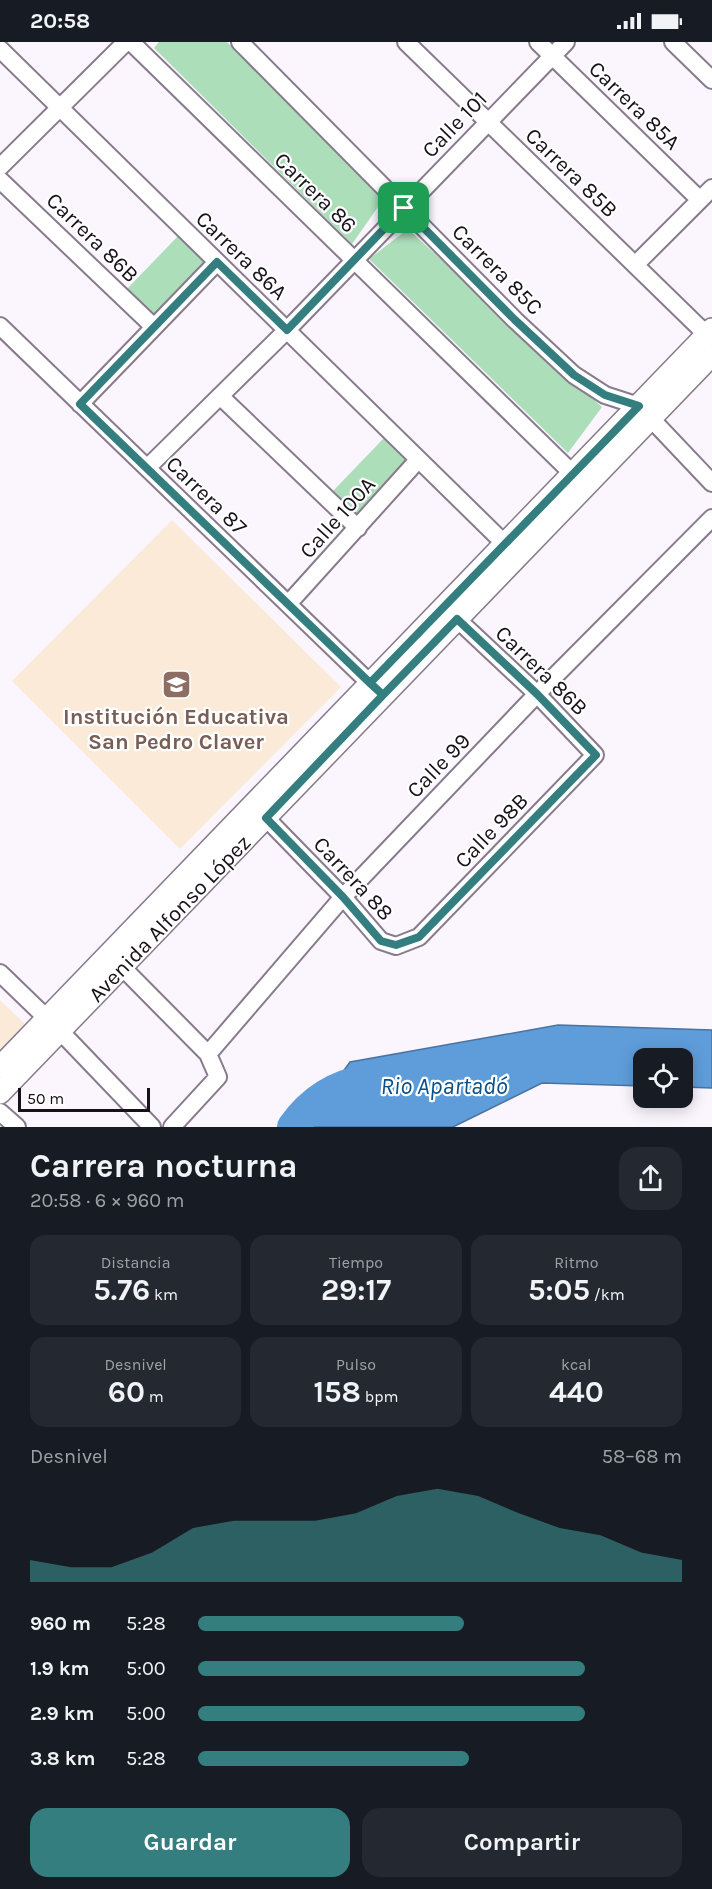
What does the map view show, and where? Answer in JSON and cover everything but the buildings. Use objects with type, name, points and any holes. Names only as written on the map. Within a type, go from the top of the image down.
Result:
[{"type":"street","points":[[0,167],[126,42]]},
{"type":"street","name":"Carrera 86","points":[[131,42],[573,474]]},
{"type":"street","name":"Carrera 85C","points":[[240,42],[515,320],[574,375],[605,395],[645,412],[712,483]]},
{"type":"street","name":"Carrera 85B","points":[[406,42],[710,340]]},
{"type":"street","name":"Carrera 85A","points":[[538,42],[706,194]]},
{"type":"street","name":"Calle 101","points":[[147,468],[287,330],[566,42]]},
{"type":"street","points":[[673,42],[712,80]]},
{"type":"street","name":"Carrera 86A","points":[[0,49],[504,544]]},
{"type":"street","name":"Carrera 86B","points":[[0,180],[154,327]]},
{"type":"street","points":[[635,265],[706,194]]},
{"type":"street","points":[[80,404],[217,262]]},
{"type":"street","name":"Carrera 87","points":[[0,326],[377,689]]},
{"type":"street","name":"Avenida Alfonso López","points":[[0,1093],[54,1025],[377,689],[457,619],[710,340]]},
{"type":"street","points":[[220,396],[358,528]]},
{"type":"street","name":"Avenida Alfonso López","points":[[0,1067],[122,967],[266,818],[504,544],[573,474],[645,412]]},
{"type":"street","name":"Calle 100A","points":[[289,603],[418,460]]},
{"type":"street","name":"Calle 99","points":[[208,1054],[343,897],[537,694],[712,518]]},
{"type":"street","name":"Carrera 86B","points":[[457,619],[537,694],[596,755]]},
{"type":"street","name":"Calle 98B","points":[[419,937],[596,755]]},
{"type":"street","name":"Carrera 88","points":[[266,818],[343,897],[381,941],[396,945],[419,937]]},
{"type":"street","points":[[122,967],[208,1054],[218,1077],[172,1127]]},
{"type":"street","points":[[0,973],[54,1025],[152,1127]]},
{"type":"street","points":[[0,1112],[17,1127]]},
{"type":"shaded area","name":"Institución Educativa San Pedro Claver","points":[[172,520],[341,687],[180,849],[12,681]]},
{"type":"shaded area","points":[[0,1000],[25,1024],[0,1051]]},
{"type":"green space","points":[[159,42],[227,42],[385,197],[352,244],[154,48]]},
{"type":"green space","points":[[408,229],[602,407],[568,453],[369,259]]},
{"type":"green space","points":[[178,236],[205,262],[154,315],[127,289]]},
{"type":"green space","points":[[384,438],[410,464],[359,516],[333,491]]},
{"type":"water","name":"Rio Apartadó","points":[[558,1025],[712,1030],[712,1088],[693,1087],[693,1048],[633,1048],[633,1086],[542,1083],[453,1127],[303,1127],[350,1062]]},
{"type":"waterway","points":[[293,1127],[308,1109],[326,1095],[356,1082],[368,1080]]},
{"type":"place","name":"Institución Educativa San Pedro Claver","points":[[176,684]]},
{"type":"route","points":[[404,208],[287,330],[217,262],[80,404],[289,603],[370,683],[383,695],[266,818],[343,897],[381,941],[396,945],[419,937],[596,755],[537,694],[457,619],[383,695],[370,683],[639,406],[605,395],[574,375],[515,320],[404,208]]}]
